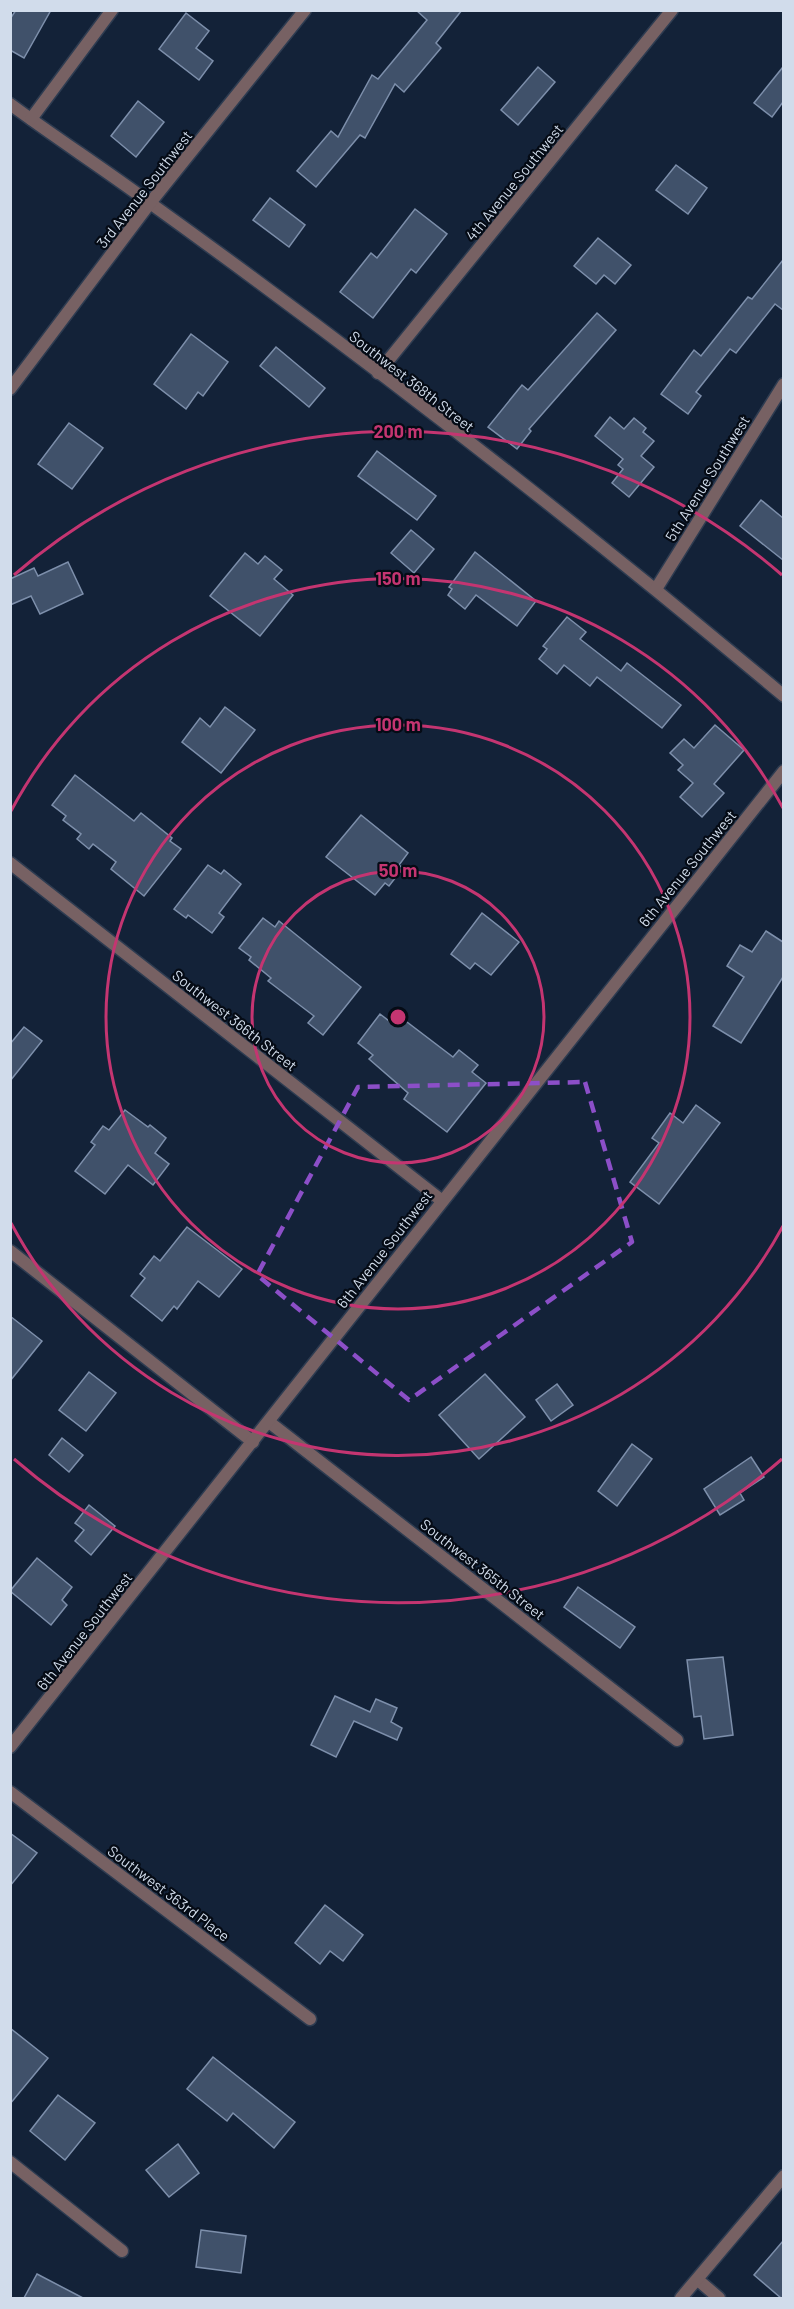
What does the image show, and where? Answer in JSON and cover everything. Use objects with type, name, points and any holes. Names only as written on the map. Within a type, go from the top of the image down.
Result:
[{"type":"street","points":[[31,119],[112,10]]},
{"type":"street","name":"3rd Avenue Southwest","points":[[10,390],[150,203],[305,10]]},
{"type":"street","name":"4th Avenue Southwest","points":[[378,373],[672,10]]},
{"type":"street","name":"Southwest 368th Street","points":[[10,104],[150,203],[378,373],[656,589],[783,696]]},
{"type":"street","name":"5th Avenue Southwest","points":[[656,589],[783,384]]},
{"type":"street","name":"6th Avenue Southwest","points":[[10,1747],[783,771]]},
{"type":"street","name":"Southwest 366th Street","points":[[10,863],[441,1200]]},
{"type":"street","points":[[10,1251],[253,1442]]},
{"type":"street","name":"Southwest 365th Street","points":[[269,1422],[677,1740]]},
{"type":"street","name":"Southwest 363rd Place","points":[[10,1792],[310,2019]]},
{"type":"street","points":[[10,2162],[122,2252]]},
{"type":"street","points":[[681,2298],[783,2176]]},
{"type":"street","points":[[698,2280],[719,2298]]},
{"type":"highlighted area","points":[[585,1082],[632,1242],[409,1400],[257,1275],[358,1087]]},
{"type":"building","points":[[16,10],[51,10],[24,58],[10,50],[10,19]]},
{"type":"building","points":[[416,10],[462,10],[436,43],[441,48],[404,92],[395,84],[365,138],[360,135],[316,187],[297,171],[331,131],[338,137],[372,75],[378,79],[427,20]]},
{"type":"building","points":[[186,13],[209,31],[196,48],[213,61],[199,80],[159,49]]},
{"type":"building","points":[[538,67],[555,82],[518,125],[501,110]]},
{"type":"building","points":[[783,67],[783,102],[772,117],[754,103]]},
{"type":"building","points":[[138,101],[164,122],[136,157],[111,136]]},
{"type":"building","points":[[676,165],[707,188],[688,214],[656,190]]},
{"type":"building","points":[[270,198],[305,225],[289,247],[253,220]]},
{"type":"building","points":[[415,209],[447,234],[416,273],[411,269],[373,318],[340,292],[371,253],[377,258]]},
{"type":"building","points":[[598,238],[631,265],[615,284],[604,275],[596,284],[574,266]]},
{"type":"building","points":[[783,260],[783,310],[775,304],[736,353],[730,349],[696,392],[701,396],[688,414],[661,394],[694,350],[701,356],[748,297],[752,299]]},
{"type":"building","points":[[597,313],[616,330],[529,429],[531,431],[517,449],[488,427],[522,385],[528,390]]},
{"type":"building","points":[[191,334],[228,362],[203,396],[198,392],[186,409],[154,384]]},
{"type":"building","points":[[276,347],[325,388],[309,407],[260,366]]},
{"type":"building","points":[[610,417],[624,429],[634,418],[646,428],[643,432],[654,441],[641,456],[654,467],[629,497],[612,483],[623,469],[618,465],[623,459],[595,436]]},
{"type":"building","points":[[69,423],[103,448],[72,489],[38,464]]},
{"type":"building","points":[[377,451],[436,496],[417,520],[358,476]]},
{"type":"building","points":[[761,500],[783,518],[783,560],[740,526]]},
{"type":"building","points":[[411,530],[434,549],[414,573],[391,553]]},
{"type":"building","points":[[475,552],[536,601],[517,626],[476,595],[465,609],[448,595],[452,589],[449,587]]},
{"type":"building","points":[[245,553],[258,564],[265,556],[282,570],[274,579],[293,595],[260,636],[210,596]]},
{"type":"building","points":[[68,562],[83,594],[40,614],[31,596],[10,605],[10,579],[34,568],[38,576]]},
{"type":"building","points":[[567,617],[586,632],[580,639],[621,671],[627,663],[681,705],[662,728],[597,677],[590,686],[564,665],[557,674],[539,659],[547,649],[543,646]]},
{"type":"building","points":[[225,707],[255,730],[221,773],[182,742],[200,718],[210,727]]},
{"type":"building","points":[[715,725],[744,750],[714,784],[724,793],[702,817],[680,797],[693,783],[678,770],[683,765],[670,753],[684,739],[694,748]]},
{"type":"building","points":[[75,775],[134,821],[141,813],[172,838],[170,841],[181,849],[144,896],[111,869],[116,862],[93,844],[89,849],[77,839],[81,834],[63,820],[66,816],[52,805]]},
{"type":"building","points":[[361,815],[408,853],[399,865],[403,868],[389,886],[385,883],[375,895],[326,857]]},
{"type":"building","points":[[208,865],[221,874],[224,870],[241,884],[219,913],[224,917],[212,933],[188,915],[186,918],[174,909]]},
{"type":"building","points":[[482,913],[519,942],[491,975],[475,963],[470,969],[451,954]]},
{"type":"building","points":[[263,918],[275,927],[279,921],[361,987],[323,1035],[308,1023],[314,1016],[268,981],[271,978],[249,960],[251,957],[239,948]]},
{"type":"building","points":[[766,931],[783,942],[783,977],[741,1043],[713,1026],[744,977],[727,966],[740,945],[752,952]]},
{"type":"building","points":[[380,1014],[393,1024],[399,1016],[453,1057],[459,1050],[478,1065],[472,1072],[486,1083],[447,1132],[404,1099],[408,1093],[369,1059],[373,1055],[358,1043]]},
{"type":"building","points":[[24,1027],[42,1041],[10,1081],[10,1044]]},
{"type":"building","points":[[696,1105],[720,1123],[659,1204],[630,1182],[659,1143],[652,1138],[670,1113],[683,1123]]},
{"type":"building","points":[[125,1110],[166,1138],[155,1153],[169,1164],[153,1185],[128,1165],[105,1194],[75,1171],[95,1145],[91,1142],[103,1126],[109,1130]]},
{"type":"building","points":[[187,1227],[242,1269],[219,1297],[198,1281],[177,1309],[174,1306],[162,1321],[131,1296],[145,1278],[140,1274],[154,1256],[160,1261]]},
{"type":"building","points":[[10,1316],[42,1341],[10,1381]]},
{"type":"building","points":[[89,1372],[116,1393],[86,1431],[59,1410]]},
{"type":"building","points":[[485,1374],[525,1417],[479,1459],[439,1415]]},
{"type":"building","points":[[557,1384],[573,1405],[551,1421],[536,1400]]},
{"type":"building","points":[[62,1438],[83,1455],[69,1472],[49,1455]]},
{"type":"building","points":[[632,1444],[652,1459],[617,1506],[598,1491]]},
{"type":"building","points":[[751,1457],[764,1477],[740,1493],[744,1500],[720,1515],[704,1489]]},
{"type":"building","points":[[89,1505],[115,1526],[91,1555],[75,1541],[84,1530],[75,1523]]},
{"type":"building","points":[[37,1558],[72,1587],[62,1600],[67,1605],[51,1625],[10,1591]]},
{"type":"building","points":[[578,1587],[635,1627],[620,1648],[564,1607]]},
{"type":"building","points":[[723,1657],[733,1735],[704,1739],[701,1716],[694,1717],[687,1660]]},
{"type":"building","points":[[335,1696],[370,1712],[376,1699],[397,1708],[391,1722],[402,1728],[397,1740],[354,1721],[336,1757],[311,1745]]},
{"type":"building","points":[[10,1833],[37,1853],[10,1886]]},
{"type":"building","points":[[325,1905],[363,1935],[343,1961],[330,1951],[320,1964],[295,1943]]},
{"type":"building","points":[[10,2028],[48,2058],[10,2104]]},
{"type":"building","points":[[213,2057],[295,2122],[274,2148],[233,2113],[227,2121],[187,2089]]},
{"type":"building","points":[[58,2095],[95,2123],[65,2160],[30,2131]]},
{"type":"building","points":[[178,2144],[199,2173],[169,2197],[146,2170]]},
{"type":"building","points":[[201,2230],[246,2236],[241,2273],[196,2267]]},
{"type":"building","points":[[783,2241],[783,2298],[781,2298],[754,2275]]},
{"type":"building","points":[[37,2274],[83,2298],[24,2298]]}]
